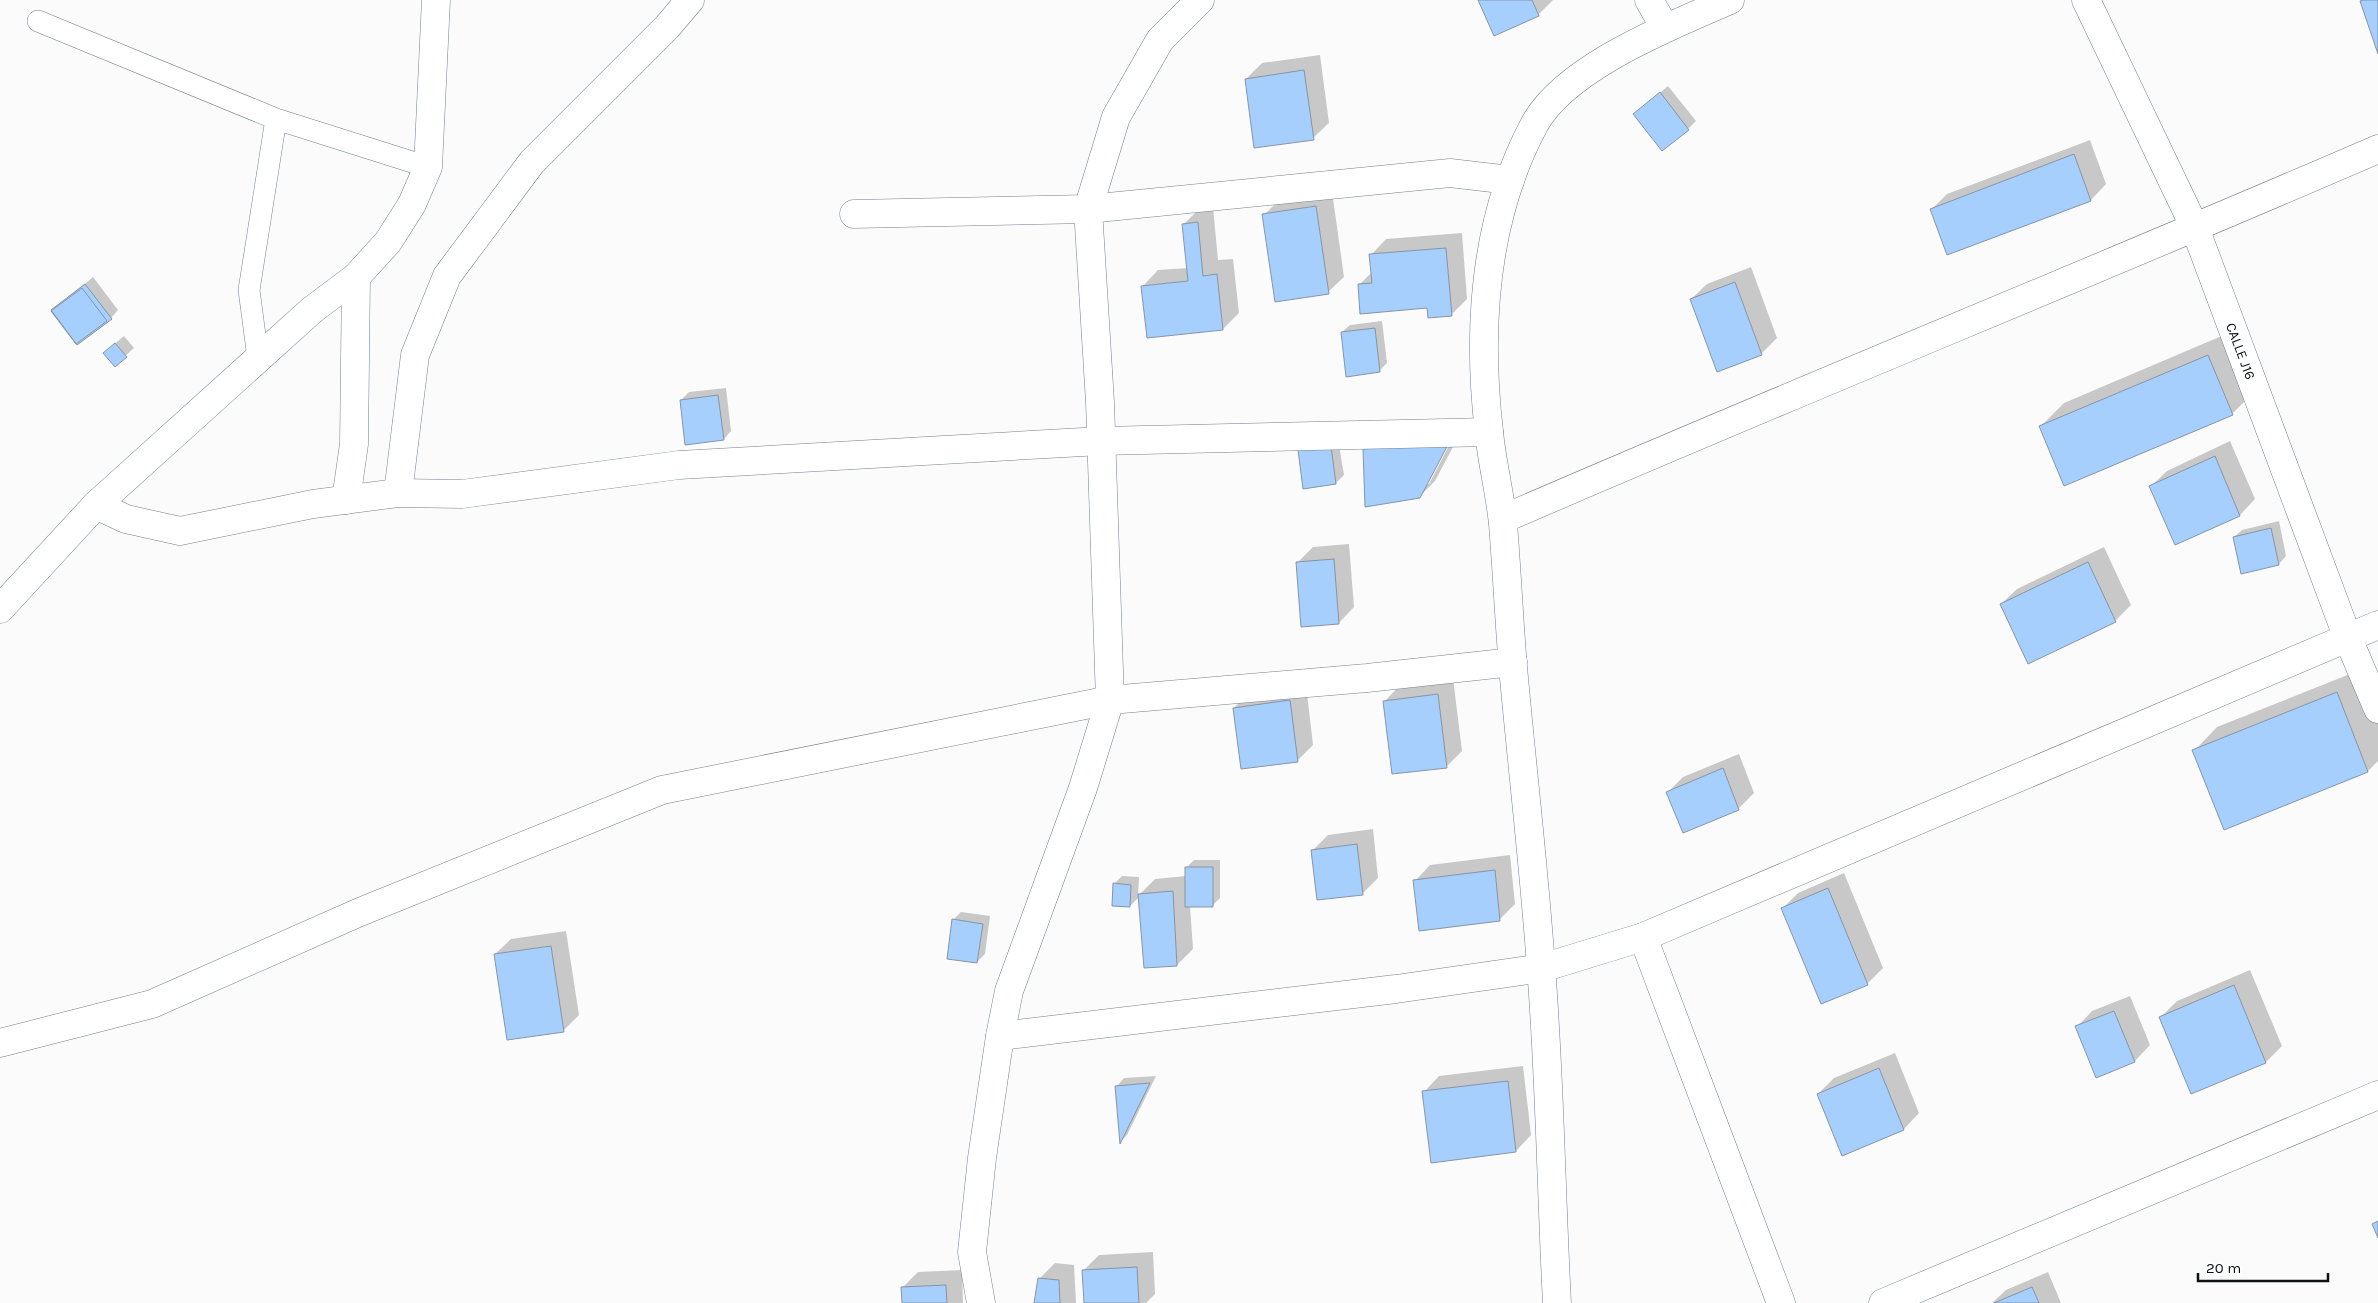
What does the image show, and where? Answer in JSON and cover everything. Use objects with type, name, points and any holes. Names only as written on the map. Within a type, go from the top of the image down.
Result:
[{"type":"street","points":[[0,609],[96,505],[312,310],[356,277],[388,242],[412,204],[428,167],[436,0]]},
{"type":"street","points":[[398,493],[415,355],[447,276],[532,162],[667,27],[690,0]]},
{"type":"street","points":[[981,1303],[972,1252],[982,1158],[1000,1036],[1009,992],[1083,788],[1110,700],[1101,441],[1088,209],[1116,117],[1160,40],[1200,0]]},
{"type":"street","points":[[1649,0],[1665,28]]},
{"type":"street","points":[[1555,1303],[1542,968],[1513,662],[1502,519],[1488,432],[1483,335],[1492,242],[1510,180],[1535,122],[1564,88],[1602,61],[1665,28],[1730,0]]},
{"type":"street","name":"CALLE J16","points":[[2086,0],[2195,228],[2347,636],[2378,709]]},
{"type":"street","points":[[1502,519],[1735,419],[2195,228],[2378,149]]},
{"type":"street","points":[[854,214],[1088,209],[1450,174],[1510,180]]},
{"type":"street","points":[[346,500],[354,444],[356,277]]},
{"type":"street","points":[[96,505],[126,519],[180,531],[313,504],[398,493],[462,494],[680,465],[1101,441],[1488,432]]},
{"type":"street","points":[[1000,1036],[1396,989],[1542,968],[1643,937],[2378,624]]},
{"type":"street","points":[[0,1043],[152,1004],[360,912],[662,790],[1110,700],[1367,678],[1513,662]]},
{"type":"street","points":[[1643,937],[1782,1303]]},
{"type":"street","points":[[1883,1303],[2378,1096]]},
{"type":"lane","points":[[38,21],[276,119],[428,167]]},
{"type":"lane","points":[[258,358],[249,290],[276,119]]},
{"type":"building","points":[[1478,0],[1532,0],[1539,16],[1494,36]]},
{"type":"building","points":[[2378,0],[2378,54],[2360,1]]},
{"type":"building","points":[[1304,70],[1314,140],[1254,148],[1245,79]]},
{"type":"building","points":[[1660,92],[1689,130],[1662,151],[1633,114]]},
{"type":"building","points":[[2074,154],[2091,201],[1947,255],[1930,209]]},
{"type":"building","points":[[1316,206],[1329,294],[1275,302],[1262,214]]},
{"type":"building","points":[[1198,222],[1203,276],[1217,274],[1223,330],[1147,338],[1141,286],[1188,281],[1182,224]]},
{"type":"building","points":[[1446,248],[1452,316],[1428,318],[1427,308],[1360,314],[1358,284],[1372,283],[1369,254]]},
{"type":"building","points":[[1735,282],[1762,355],[1717,372],[1690,299]]},
{"type":"building","points":[[85,284],[112,319],[77,345],[51,310]]},
{"type":"building","points":[[82,288],[107,321],[76,344],[51,311]]},
{"type":"building","points":[[1375,328],[1380,372],[1346,377],[1341,332]]},
{"type":"building","points":[[115,343],[127,357],[115,367],[103,353]]},
{"type":"building","points":[[2208,355],[2233,415],[2064,486],[2039,426]]},
{"type":"building","points":[[718,395],[724,440],[685,445],[680,400]]},
{"type":"building","points":[[1450,441],[1420,498],[1365,507],[1363,449]]},
{"type":"building","points":[[1331,446],[1336,484],[1303,489],[1298,450]]},
{"type":"building","points":[[2215,456],[2240,516],[2175,545],[2149,486]]},
{"type":"building","points":[[2271,528],[2279,565],[2241,574],[2233,537]]},
{"type":"building","points":[[1334,559],[1339,624],[1301,627],[1296,562]]},
{"type":"building","points":[[2088,562],[2116,622],[2028,664],[2000,604]]},
{"type":"building","points":[[2337,692],[2368,772],[2224,830],[2192,750]]},
{"type":"building","points":[[1438,694],[1447,768],[1392,774],[1383,701]]},
{"type":"building","points":[[1290,700],[1298,762],[1241,769],[1233,708]]},
{"type":"building","points":[[1723,768],[1739,810],[1683,833],[1666,792]]},
{"type":"building","points":[[1357,844],[1363,895],[1317,900],[1311,850]]},
{"type":"building","points":[[1185,867],[1213,867],[1213,907],[1185,907]]},
{"type":"building","points":[[1495,870],[1500,921],[1419,931],[1413,880]]},
{"type":"building","points":[[1113,883],[1131,885],[1130,907],[1112,906]]},
{"type":"building","points":[[1828,888],[1868,985],[1821,1004],[1781,908]]},
{"type":"building","points":[[1173,891],[1177,966],[1144,968],[1138,894]]},
{"type":"building","points":[[952,919],[983,924],[977,963],[947,959]]},
{"type":"building","points":[[551,946],[564,1032],[507,1040],[494,954]]},
{"type":"building","points":[[2234,985],[2266,1063],[2191,1094],[2159,1017]]},
{"type":"building","points":[[2114,1011],[2135,1062],[2096,1078],[2075,1026]]},
{"type":"building","points":[[1879,1068],[1904,1130],[1842,1156],[1817,1094]]},
{"type":"building","points":[[1508,1081],[1516,1152],[1431,1163],[1422,1091]]},
{"type":"building","points":[[1150,1083],[1120,1144],[1115,1086]]},
{"type":"building","points":[[2378,1221],[2378,1238],[2372,1224]]},
{"type":"building","points":[[1137,1267],[1139,1303],[1084,1303],[1082,1270]]},
{"type":"building","points":[[1038,1278],[1059,1280],[1060,1303],[1034,1303]]},
{"type":"building","points":[[946,1285],[947,1303],[902,1303],[901,1287]]},
{"type":"building","points":[[2032,1287],[2039,1303],[1994,1303]]}]
